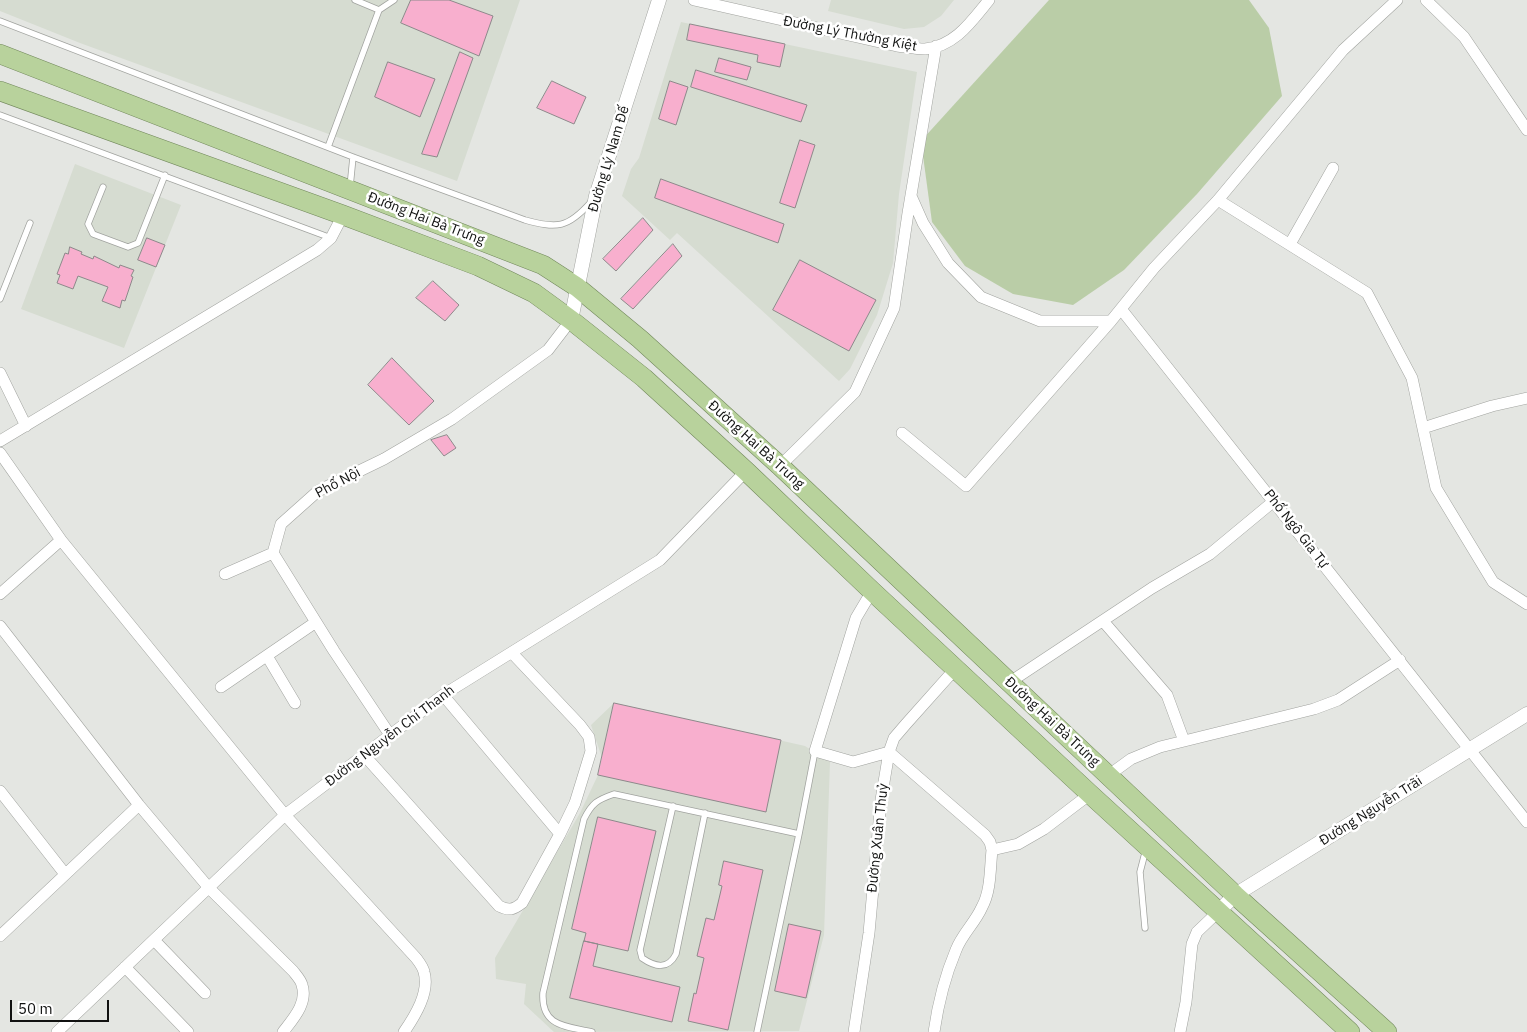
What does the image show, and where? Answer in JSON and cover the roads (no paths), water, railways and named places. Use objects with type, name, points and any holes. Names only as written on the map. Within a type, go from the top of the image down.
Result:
[{"type":"highway","name":"Đường Hai Bà Trưng","points":[[0,54],[542,264],[577,287],[640,339],[780,466],[1236,896],[1387,1032]]},
{"type":"highway","name":"Đường Hai Bà Trưng","points":[[0,91],[478,266],[534,293],[644,378],[746,471],[1090,794],[1350,1032]]},
{"type":"highway","points":[[343,215],[350,189]]},
{"type":"highway","points":[[872,591],[891,570]]},
{"type":"street","name":"Đường Lý Nam Đế","points":[[571,320],[596,196],[659,0]]},
{"type":"street","name":"Đường Lý Thường Kiệt","points":[[694,0],[897,46],[924,49],[946,44],[960,34],[989,0]]},
{"type":"street","points":[[902,433],[966,486],[1111,321],[1154,268],[1218,200],[1343,50],[1396,0]]},
{"type":"street","points":[[1426,0],[1464,37],[1527,130]]},
{"type":"street","points":[[780,466],[855,392],[894,308],[936,46]]},
{"type":"street","points":[[1290,244],[1333,168]]},
{"type":"street","points":[[911,196],[923,223],[948,263],[981,297],[1040,322],[1111,321]]},
{"type":"street","points":[[1218,200],[1367,293],[1412,378],[1436,488],[1493,582],[1527,604]]},
{"type":"street","points":[[0,441],[318,250],[331,238],[343,215]]},
{"type":"street","name":"Phố Ngô Gia Tự","points":[[1121,308],[1527,822]]},
{"type":"street","name":"Phố Nội","points":[[273,553],[281,524],[318,491],[384,460],[452,419],[548,350],[571,320]]},
{"type":"street","points":[[0,373],[26,426]]},
{"type":"street","points":[[1423,428],[1492,406],[1527,398]]},
{"type":"street","points":[[0,453],[61,540],[285,815],[416,958],[424,973],[424,995],[416,1014],[404,1032]]},
{"type":"street","name":"Đường Nguyễn Chí Thanh","points":[[60,1031],[285,815],[443,695],[660,560],[746,471]]},
{"type":"street","points":[[1010,682],[1152,588],[1210,554],[1274,501]]},
{"type":"street","points":[[0,594],[61,540]]},
{"type":"street","points":[[225,574],[273,553],[390,735]]},
{"type":"street","points":[[872,591],[856,618],[815,751],[853,762],[888,752],[985,835],[990,842],[992,850],[987,893],[983,906],[956,948],[939,1002],[934,1032]]},
{"type":"street","points":[[1103,621],[1167,695],[1184,741]]},
{"type":"street","points":[[221,687],[316,622]]},
{"type":"street","points":[[0,626],[139,805],[209,888],[293,971],[302,985],[303,997],[300,1008],[283,1032]]},
{"type":"street","points":[[364,755],[499,906],[507,910],[514,909],[522,903],[560,834],[575,803],[591,751],[589,737],[580,724],[512,653]]},
{"type":"street","points":[[267,656],[295,703]]},
{"type":"street","points":[[1109,775],[1131,759],[1160,747],[1314,709],[1338,700],[1400,660]]},
{"type":"street","name":"Đường Xuân Thuỷ","points":[[854,1032],[869,933],[881,800],[888,752],[894,738],[956,668]]},
{"type":"street","points":[[443,695],[560,834]]},
{"type":"street","name":"Đường Nguyễn Trãi","points":[[1219,911],[1236,896],[1527,714]]},
{"type":"street","points":[[0,791],[65,874]]},
{"type":"street","points":[[992,850],[1018,844],[1044,829],[1090,794]]},
{"type":"street","points":[[0,936],[139,805]]},
{"type":"street","points":[[1180,1032],[1186,1002],[1192,944],[1198,932],[1219,911]]},
{"type":"street","points":[[154,940],[205,993]]},
{"type":"street","points":[[125,967],[188,1032]]},
{"type":"lane","points":[[355,0],[379,10]]},
{"type":"lane","points":[[328,147],[379,10],[394,0]]},
{"type":"lane","points":[[0,21],[353,157],[524,220],[546,226],[566,223],[580,214],[596,196]]},
{"type":"lane","points":[[0,114],[331,238]]},
{"type":"lane","points":[[350,189],[353,157]]},
{"type":"lane","points":[[103,187],[88,224],[90,230],[93,234],[128,247],[138,243],[165,175]]},
{"type":"lane","points":[[0,299],[30,223]]},
{"type":"lane","points":[[757,1032],[815,751]]},
{"type":"lane","points":[[592,1032],[553,1022],[546,1014],[542,1004],[543,992],[584,819],[590,806],[599,799],[614,794],[799,834]]},
{"type":"lane","points":[[673,806],[640,950],[642,958],[649,963],[657,965],[665,965],[672,962],[676,954],[705,813]]},
{"type":"lane","points":[[1145,928],[1140,872],[1147,846]]}]
